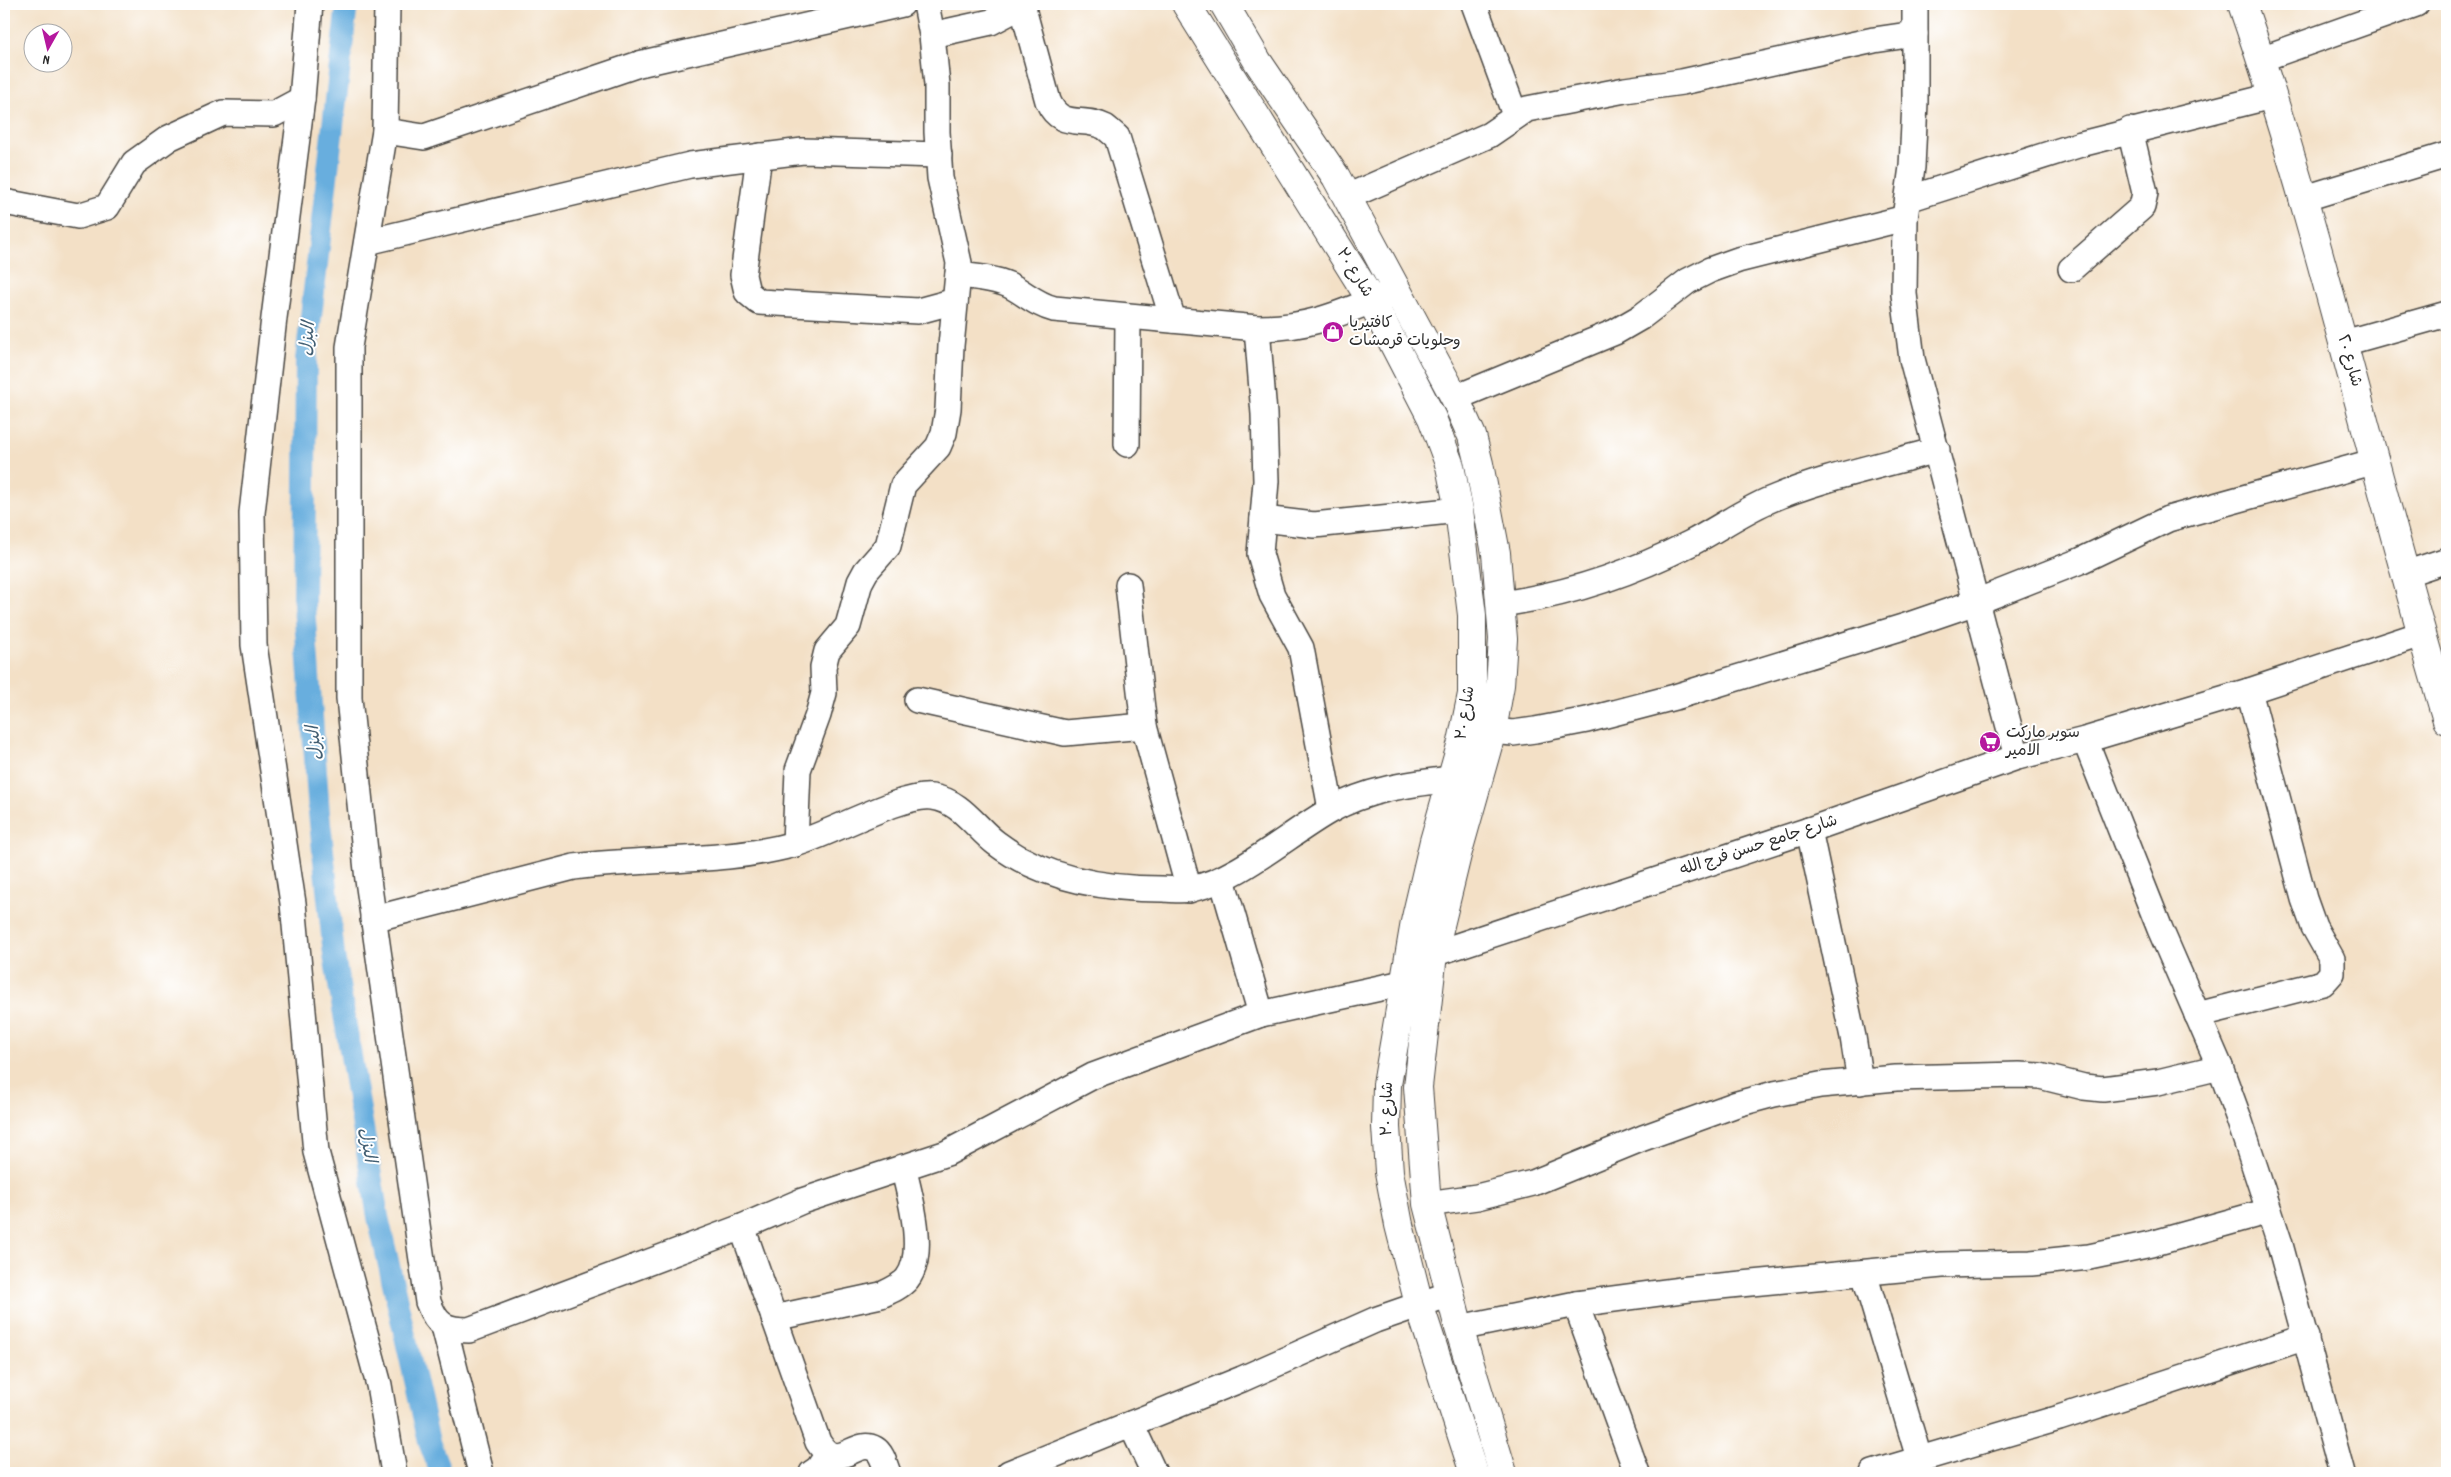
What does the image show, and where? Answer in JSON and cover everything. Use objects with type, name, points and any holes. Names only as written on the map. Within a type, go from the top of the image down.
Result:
[{"type":"street","points":[[310,4],[302,98],[252,513],[254,645],[293,903],[316,1152],[379,1385],[394,1473]]},
{"type":"street","points":[[388,4],[385,131],[349,347],[349,698],[373,919],[428,1302],[434,1318],[444,1326],[454,1330],[469,1330],[742,1227],[802,1201],[947,1153],[1093,1076],[1261,1014],[1403,983]]},
{"type":"street","points":[[385,131],[424,136],[639,64],[902,4]]},
{"type":"street","points":[[795,844],[798,770],[824,693],[823,667],[827,651],[848,626],[860,582],[866,571],[888,546],[903,485],[938,448],[944,433],[948,409],[958,263],[940,178],[937,85],[932,35],[926,4]]},
{"type":"street","points":[[932,35],[991,22],[1024,4],[1048,101],[1053,113],[1063,119],[1104,126],[1117,137],[1173,320]]},
{"type":"street","name":"شارع ٣٠","points":[[1186,4],[1371,300],[1432,418],[1450,466],[1459,510],[1472,615],[1472,694],[1426,877],[1403,983],[1387,1085],[1386,1127],[1389,1172],[1399,1225],[1419,1304],[1474,1473]]},
{"type":"street","name":"شارع ٣٠","points":[[1224,4],[1258,62],[1336,177],[1455,398],[1472,436],[1480,464],[1496,553],[1501,604],[1503,639],[1500,685],[1492,731],[1456,854],[1433,954],[1418,1087],[1427,1204],[1459,1328],[1503,1473]]},
{"type":"street","points":[[1474,4],[1515,115]]},
{"type":"street","points":[[1915,4],[1915,102],[1907,208],[1904,294],[1912,359],[2017,757]]},
{"type":"street","name":"شارع ٢٠","points":[[2242,4],[2261,59],[2344,343],[2421,634],[2447,720]]},
{"type":"street","points":[[2261,59],[2416,4]]},
{"type":"street","points":[[1347,197],[1489,136],[1515,115],[1527,109],[1552,102],[1682,82],[1874,40],[1915,34]]},
{"type":"street","points":[[1455,398],[1615,332],[1641,317],[1688,281],[1710,270],[1907,208],[2130,130],[2272,96]]},
{"type":"street","points":[[4,202],[78,216],[107,207],[134,163],[169,138],[223,113],[274,114],[302,98]]},
{"type":"street","points":[[2072,269],[2142,207],[2145,193],[2130,130]]},
{"type":"street","points":[[367,242],[690,165],[803,151],[939,155]]},
{"type":"street","points":[[2302,199],[2447,155]]},
{"type":"street","points":[[759,156],[743,275],[747,292],[759,302],[918,311],[955,301]]},
{"type":"street","points":[[958,275],[988,278],[1006,284],[1043,306],[1054,309],[1257,328],[1304,325],[1326,319],[1397,290]]},
{"type":"street","points":[[2344,343],[2447,314]]},
{"type":"street","points":[[1126,444],[1128,317]]},
{"type":"street","points":[[1257,328],[1265,431],[1266,481],[1260,538],[1262,562],[1272,595],[1301,648],[1331,809]]},
{"type":"street","points":[[1501,604],[1538,599],[1627,571],[1687,545],[1766,501],[1798,489],[1937,450]]},
{"type":"street","points":[[1492,731],[1513,733],[1535,730],[1587,720],[1676,697],[1903,627],[1976,602],[2080,561],[2168,519],[2376,461]]},
{"type":"street","points":[[1263,519],[1298,524],[1321,524],[1459,510]]},
{"type":"street","points":[[2405,574],[2447,560]]},
{"type":"street","points":[[1128,585],[1144,726],[1189,890]]},
{"type":"street","name":"شارع جامع حسن فرج الله","points":[[1433,954],[1809,830],[2017,757],[2085,740],[2249,691],[2421,634]]},
{"type":"street","points":[[2197,1014],[2322,983],[2332,973],[2332,959],[2314,927],[2304,899],[2249,691]]},
{"type":"street","points":[[917,700],[1064,733],[1144,726]]},
{"type":"street","points":[[2085,740],[2120,832],[2220,1067],[2269,1210],[2306,1337],[2342,1473]]},
{"type":"street","points":[[373,919],[574,867],[607,862],[745,855],[795,844],[907,801],[930,796],[952,804],[994,842],[1018,858],[1042,869],[1102,884],[1144,889],[1189,890],[1222,879],[1331,809],[1384,789],[1451,779]]},
{"type":"street","points":[[1809,830],[1854,1037],[1860,1082]]},
{"type":"street","points":[[1222,879],[1261,1014]]},
{"type":"street","points":[[1427,1204],[1477,1197],[1533,1183],[1643,1138],[1737,1104],[1820,1085],[1896,1078],[2019,1074],[2040,1076],[2103,1090],[2158,1082],[2220,1067]]},
{"type":"street","points":[[774,1318],[881,1295],[896,1288],[907,1279],[918,1256],[911,1200],[903,1167]]},
{"type":"street","points":[[1459,1328],[1576,1304],[1689,1290],[1942,1265],[2031,1263],[2088,1257],[2151,1244],[2269,1210]]},
{"type":"street","points":[[742,1227],[818,1442],[828,1454],[838,1457],[866,1447],[875,1449],[879,1453],[888,1473]]},
{"type":"street","points":[[1864,1272],[1919,1458]]},
{"type":"street","points":[[1009,1473],[1242,1378],[1375,1320],[1450,1294]]},
{"type":"street","points":[[1576,1304],[1637,1473]]},
{"type":"street","points":[[444,1326],[481,1473]]},
{"type":"street","points":[[1873,1473],[2058,1418],[2306,1337]]},
{"type":"street","points":[[1131,1424],[1154,1473]]},
{"type":"street","points":[[812,1473],[818,1469],[828,1454]]},
{"type":"waterway","name":"البزل","points":[[347,4],[306,360],[304,606],[319,813],[334,955],[378,1217],[429,1442],[441,1473]]},
{"type":"place","name":"كافتيريا وحلويات قرمشات","points":[[1333,332]]},
{"type":"place","name":"سوبر ماركت الامير","points":[[1990,742]]}]
